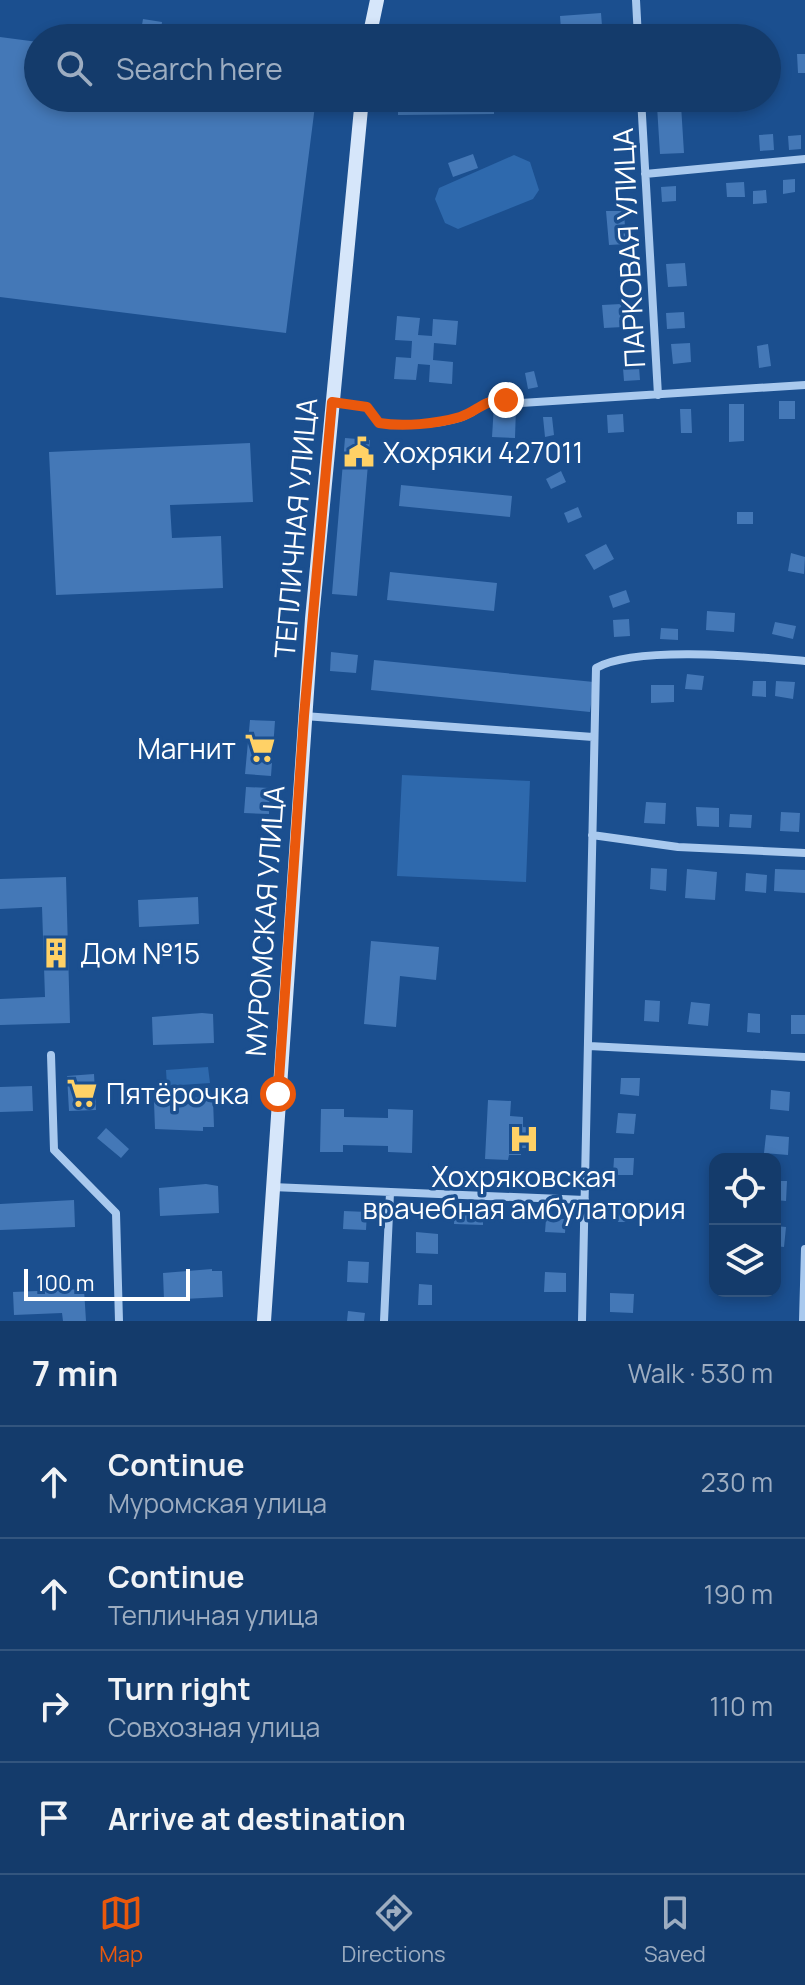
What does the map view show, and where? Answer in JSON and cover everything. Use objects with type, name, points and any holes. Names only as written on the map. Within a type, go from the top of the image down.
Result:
[{"type":"street","points":[[372,24],[377,0]]},
{"type":"street","points":[[636,0],[637,24]]},
{"type":"street","name":"ТЕПЛИЧНАЯ УЛИЦА","points":[[304,716],[361,112]]},
{"type":"street","name":"ПАРКОВАЯ УЛИЦА","points":[[642,112],[658,395]]},
{"type":"street","points":[[645,174],[805,159]]},
{"type":"street","points":[[332,402],[367,407],[379,423],[395,425],[462,417],[492,400],[521,403],[805,385]]},
{"type":"street","points":[[582,1321],[596,668],[610,660],[679,656],[805,661]]},
{"type":"street","points":[[304,716],[593,737]]},
{"type":"street","name":"МУРОМСКАЯ УЛИЦА","points":[[264,1321],[304,716]]},
{"type":"street","points":[[592,835],[678,847],[805,853]]},
{"type":"street","points":[[589,1046],[805,1057]]},
{"type":"street","points":[[51,1055],[54,1150],[116,1213],[119,1321]]},
{"type":"street","points":[[272,1187],[585,1200]]},
{"type":"street","points":[[384,1321],[390,1193]]},
{"type":"street","points":[[803,1321],[805,1249]]},
{"type":"shaded area","points":[[514,155],[530,162],[539,190],[533,199],[458,229],[445,223],[435,199],[439,188]]},
{"type":"shaded area","points":[[402,775],[530,781],[526,882],[397,876]]},
{"type":"shaded area","points":[[208,1067],[210,1083],[167,1086],[166,1070]]},
{"type":"building","points":[[601,13],[602,24],[561,24],[560,16]]},
{"type":"building","points":[[143,19],[162,22],[162,24],[142,24]]},
{"type":"building","points":[[0,37],[24,40],[24,112],[314,112],[286,333],[0,297]]},
{"type":"building","points":[[797,54],[805,54],[805,73],[798,73]]},
{"type":"building","points":[[398,112],[494,112],[494,114],[398,115]]},
{"type":"building","points":[[657,112],[681,112],[684,153],[660,154]]},
{"type":"building","points":[[773,134],[774,150],[760,151],[759,135]]},
{"type":"building","points":[[801,135],[801,149],[789,150],[788,136]]},
{"type":"building","points":[[473,154],[478,168],[453,177],[448,163]]},
{"type":"building","points":[[795,179],[795,192],[783,194],[783,180]]},
{"type":"building","points":[[744,182],[745,197],[727,197],[726,183]]},
{"type":"building","points":[[676,186],[676,201],[662,202],[661,187]]},
{"type":"building","points":[[766,190],[767,203],[753,204],[753,191]]},
{"type":"building","points":[[606,211],[624,211],[626,244],[609,245]]},
{"type":"building","points":[[685,263],[687,286],[668,287],[666,264]]},
{"type":"building","points":[[621,304],[623,327],[604,328],[602,305]]},
{"type":"building","points":[[684,312],[685,328],[667,329],[666,313]]},
{"type":"building","points":[[397,316],[420,318],[418,335],[432,336],[433,319],[458,321],[456,345],[434,343],[433,360],[453,362],[452,384],[429,382],[430,365],[418,364],[416,380],[394,379],[396,357],[411,358],[412,341],[395,340]]},
{"type":"building","points":[[690,343],[691,362],[673,364],[671,344]]},
{"type":"building","points":[[768,344],[771,366],[759,368],[757,346]]},
{"type":"building","points":[[639,367],[640,380],[624,381],[623,368]]},
{"type":"building","points":[[534,371],[538,387],[528,389],[525,373]]},
{"type":"building","points":[[779,401],[795,401],[795,419],[779,419]]},
{"type":"building","points":[[729,404],[744,404],[744,441],[729,442]]},
{"type":"building","points":[[494,405],[516,407],[515,438],[492,437]]},
{"type":"building","points":[[680,409],[691,409],[692,433],[681,433]]},
{"type":"building","points":[[623,414],[624,432],[608,433],[607,415]]},
{"type":"building","points":[[543,417],[552,417],[554,435],[545,437]]},
{"type":"building","points":[[345,438],[370,440],[357,596],[332,594]]},
{"type":"building","points":[[250,443],[253,502],[170,505],[172,538],[221,536],[223,588],[56,595],[49,452]]},
{"type":"building","points":[[561,471],[566,482],[551,489],[546,479]]},
{"type":"building","points":[[401,485],[512,496],[510,517],[399,506]]},
{"type":"building","points":[[578,507],[582,517],[568,523],[564,513]]},
{"type":"building","points":[[737,512],[753,512],[753,524],[737,524]]},
{"type":"building","points":[[606,544],[614,559],[594,570],[585,555]]},
{"type":"building","points":[[791,553],[805,557],[804,574],[788,571]]},
{"type":"building","points":[[390,572],[497,583],[494,611],[387,600]]},
{"type":"building","points":[[626,590],[630,602],[613,608],[609,596]]},
{"type":"building","points":[[707,611],[735,613],[734,632],[706,630]]},
{"type":"building","points":[[629,619],[630,636],[614,637],[613,620]]},
{"type":"building","points":[[775,622],[796,626],[793,639],[772,634]]},
{"type":"building","points":[[661,628],[678,629],[678,640],[660,639]]},
{"type":"building","points":[[331,652],[358,655],[356,673],[330,671]]},
{"type":"building","points":[[374,660],[594,682],[590,712],[371,690]]},
{"type":"building","points":[[687,674],[704,676],[702,690],[685,689]]},
{"type":"building","points":[[753,681],[766,681],[766,697],[752,696]]},
{"type":"building","points":[[776,681],[795,682],[793,699],[775,696]]},
{"type":"building","points":[[651,685],[674,685],[674,702],[651,703]]},
{"type":"building","name":"Магнит","points":[[250,720],[275,721],[271,776],[245,774]]},
{"type":"building","points":[[246,787],[270,788],[269,814],[244,813]]},
{"type":"building","points":[[646,802],[666,803],[665,824],[644,823]]},
{"type":"building","points":[[696,807],[719,808],[719,827],[697,826]]},
{"type":"building","points":[[781,812],[800,813],[799,832],[780,831]]},
{"type":"building","points":[[730,814],[752,815],[751,828],[729,827]]},
{"type":"building","points":[[651,868],[667,869],[666,891],[650,889]]},
{"type":"building","points":[[687,869],[717,872],[715,900],[685,898]]},
{"type":"building","points":[[775,869],[805,870],[805,893],[774,891]]},
{"type":"building","points":[[746,873],[767,875],[766,893],[745,891]]},
{"type":"building","name":"Дом №15","points":[[66,877],[70,1023],[0,1025],[0,999],[45,997],[42,907],[0,909],[0,879]]},
{"type":"building","points":[[198,897],[199,924],[139,927],[138,900]]},
{"type":"building","points":[[371,941],[439,947],[436,980],[400,976],[396,1027],[364,1024]]},
{"type":"building","points":[[645,1000],[660,1001],[659,1022],[644,1021]]},
{"type":"building","points":[[691,1002],[710,1004],[708,1026],[688,1024]]},
{"type":"building","points":[[748,1013],[760,1014],[760,1033],[747,1032]]},
{"type":"building","points":[[213,1014],[214,1043],[153,1045],[152,1017]]},
{"type":"building","points":[[791,1015],[805,1015],[805,1034],[791,1034]]},
{"type":"building","name":"Пятёрочка","points":[[94,1074],[96,1110],[69,1111],[67,1076]]},
{"type":"building","points":[[621,1078],[640,1078],[639,1096],[620,1094]]},
{"type":"building","points":[[32,1086],[33,1111],[0,1112],[0,1087]]},
{"type":"building","points":[[771,1090],[790,1092],[789,1111],[770,1109]]},
{"type":"building","points":[[202,1097],[202,1100],[213,1099],[214,1127],[203,1127],[203,1131],[155,1129],[154,1102]]},
{"type":"building","points":[[488,1100],[511,1101],[510,1116],[523,1117],[523,1127],[539,1128],[538,1148],[521,1148],[521,1155],[509,1155],[508,1160],[485,1159]]},
{"type":"building","points":[[321,1109],[344,1109],[344,1117],[388,1118],[388,1109],[413,1110],[412,1153],[388,1152],[388,1146],[343,1145],[343,1152],[320,1152]]},
{"type":"building","points":[[618,1113],[636,1114],[634,1134],[616,1133]]},
{"type":"building","points":[[106,1128],[129,1149],[121,1158],[97,1138]]},
{"type":"building","points":[[766,1135],[789,1137],[788,1155],[764,1153]]},
{"type":"building","points":[[614,1158],[634,1158],[633,1175],[613,1175]]},
{"type":"building","points":[[781,1181],[787,1181],[786,1201],[781,1201]]},
{"type":"building","points":[[206,1184],[218,1186],[219,1213],[160,1216],[159,1188]]},
{"type":"building","points":[[74,1200],[75,1227],[0,1230],[0,1204]]},
{"type":"building","points":[[611,1204],[632,1205],[631,1222],[611,1222]]},
{"type":"building","points":[[455,1208],[483,1209],[483,1225],[454,1224]]},
{"type":"building","points":[[344,1211],[367,1212],[366,1230],[343,1229]]},
{"type":"building","points":[[546,1219],[566,1219],[565,1233],[545,1232]]},
{"type":"building","points":[[781,1227],[786,1227],[784,1247],[781,1247]]},
{"type":"building","points":[[416,1232],[438,1234],[438,1254],[416,1253]]},
{"type":"building","points":[[348,1261],[369,1262],[368,1283],[347,1282]]},
{"type":"building","points":[[222,1271],[223,1297],[164,1300],[163,1273]]},
{"type":"building","points":[[545,1272],[566,1273],[566,1292],[544,1292]]},
{"type":"building","points":[[419,1284],[432,1285],[432,1305],[418,1305]]},
{"type":"building","points":[[84,1289],[86,1321],[63,1321],[62,1313],[14,1315],[13,1292]]},
{"type":"building","points":[[610,1293],[634,1294],[633,1313],[610,1312]]},
{"type":"building","points":[[348,1311],[365,1313],[364,1321],[347,1321]]},
{"type":"place","name":"Хохряки 427011","points":[[359,452]]},
{"type":"place","name":"Магнит","points":[[260,748]]},
{"type":"place","name":"Дом №15","points":[[56,953]]},
{"type":"place","name":"Пятёрочка","points":[[82,1093]]},
{"type":"place","name":"Хохряковская врачебная амбулатория","points":[[524,1139]]},
{"type":"route","points":[[278,1094],[304,716],[332,402],[367,407],[379,423],[395,425],[462,417],[481,403],[506,400]]}]
